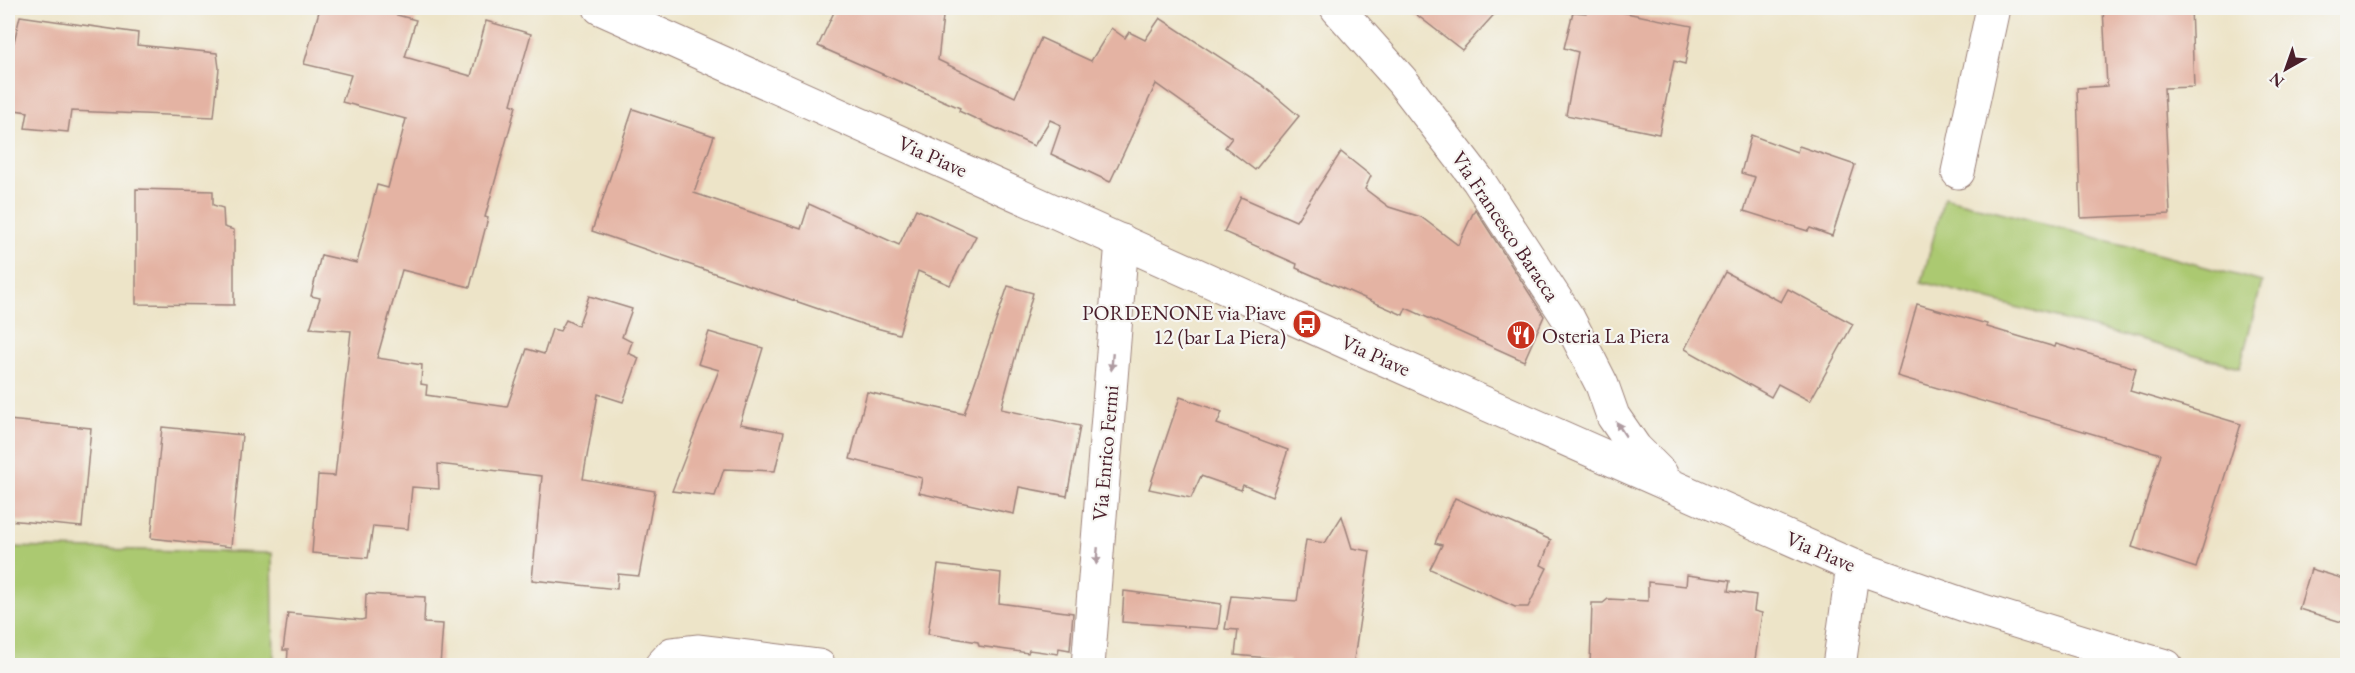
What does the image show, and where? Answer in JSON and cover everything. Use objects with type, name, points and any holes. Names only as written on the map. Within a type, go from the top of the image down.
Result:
[{"type":"street","name":"Via Piave","points":[[600,8],[1853,566],[1970,607],[2166,666]]},
{"type":"street","name":"Via Francesco Baracca","points":[[1337,8],[1402,81],[1478,180],[1568,318],[1602,385],[1613,416],[1635,448],[1675,487]]},
{"type":"street","points":[[1958,172],[1993,8]]},
{"type":"street","name":"Via Enrico Fermi","points":[[1088,666],[1122,241]]},
{"type":"street","points":[[1839,666],[1853,566]]},
{"type":"street","points":[[661,666],[672,654],[699,651],[819,666]]},
{"type":"green space","points":[[1944,197],[2262,282],[2240,367],[1922,282]]},
{"type":"green space","points":[[8,547],[272,553],[274,665],[8,665]]},
{"type":"building","points":[[320,8],[371,8],[416,20],[405,57],[471,76],[486,21],[531,34],[511,104],[516,106],[485,217],[488,218],[470,287],[402,270],[377,358],[422,365],[421,384],[427,385],[426,395],[507,407],[527,349],[544,354],[552,329],[560,331],[566,320],[578,326],[589,296],[632,309],[622,337],[632,342],[628,353],[639,358],[623,402],[598,394],[583,479],[655,491],[639,576],[618,574],[617,589],[532,580],[542,476],[438,464],[439,489],[412,487],[408,529],[373,526],[368,558],[312,553],[318,475],[335,476],[351,331],[310,328],[320,298],[311,296],[321,255],[357,263],[377,185],[388,188],[406,119],[342,102],[351,75],[304,64]]},
{"type":"building","points":[[836,8],[944,8],[938,60],[1015,97],[1041,38],[1091,61],[1111,28],[1125,38],[1129,32],[1145,40],[1160,18],[1261,84],[1299,116],[1255,170],[1225,147],[1232,138],[1156,84],[1110,182],[1051,154],[1061,125],[1050,120],[1034,146],[959,111],[960,108],[818,46]]},
{"type":"building","points":[[1408,8],[1500,8],[1462,50]]},
{"type":"building","points":[[1587,8],[1601,8],[1692,26],[1685,64],[1674,61],[1659,134],[1566,115],[1578,52],[1564,48],[1573,12],[1586,13]]},
{"type":"building","points":[[2103,8],[2191,8],[2194,87],[2164,88],[2170,214],[2081,218],[2077,88],[2107,86]]},
{"type":"building","points":[[20,16],[138,33],[137,45],[217,53],[219,68],[214,117],[71,111],[68,132],[25,128],[28,112],[8,109],[8,41],[14,42]]},
{"type":"building","points":[[633,109],[714,136],[694,193],[801,229],[809,204],[899,245],[916,209],[976,236],[950,285],[918,271],[899,334],[865,325],[592,231]]},
{"type":"building","points":[[1751,135],[1797,152],[1799,146],[1855,165],[1832,236],[1744,211],[1755,177],[1741,173]]},
{"type":"building","points":[[1341,152],[1371,176],[1365,189],[1389,207],[1421,217],[1458,245],[1475,209],[1544,316],[1524,361],[1406,308],[1403,315],[1296,268],[1297,264],[1224,232],[1241,197],[1296,221]]},
{"type":"building","points":[[136,189],[213,191],[213,205],[223,208],[224,227],[234,230],[234,305],[136,304]]},
{"type":"building","points":[[1725,272],[1781,302],[1788,289],[1853,324],[1810,401],[1778,384],[1771,397],[1685,349]]},
{"type":"building","points":[[1008,286],[1033,293],[1001,409],[1080,426],[1067,496],[1019,487],[1014,514],[919,493],[922,478],[850,459],[867,392],[964,414]]},
{"type":"building","points":[[1917,304],[2055,347],[2056,344],[2136,368],[2130,391],[2241,424],[2196,568],[2132,547],[2161,454],[1897,376]]},
{"type":"building","points":[[709,332],[763,348],[740,424],[784,432],[775,471],[724,469],[715,496],[672,491],[719,370],[698,364]]},
{"type":"building","points":[[1180,397],[1222,412],[1217,424],[1288,450],[1272,497],[1243,485],[1241,490],[1201,476],[1191,498],[1149,489]]},
{"type":"building","points":[[8,420],[91,428],[82,527],[8,520]]},
{"type":"building","points":[[162,427],[242,435],[231,547],[151,538]]},
{"type":"building","points":[[1455,498],[1551,540],[1541,565],[1547,568],[1528,607],[1515,607],[1430,569],[1442,545],[1435,543]]},
{"type":"building","points":[[1342,516],[1352,548],[1370,551],[1353,666],[1288,666],[1289,660],[1235,655],[1238,630],[1225,629],[1231,596],[1297,601],[1306,540],[1325,543]]},
{"type":"building","points":[[938,565],[1001,573],[999,603],[1073,613],[1070,650],[1059,648],[1058,654],[1029,650],[1028,653],[979,646],[978,642],[928,634]]},
{"type":"building","points":[[2311,569],[2348,580],[2348,624],[2299,609]]},
{"type":"building","points":[[1687,575],[1730,581],[1728,591],[1756,595],[1754,611],[1762,613],[1754,666],[1590,666],[1592,603],[1603,603],[1608,599],[1648,601],[1648,582],[1686,586]]},
{"type":"building","points":[[1124,591],[1221,604],[1218,629],[1122,622]]},
{"type":"building","points":[[366,594],[425,597],[424,623],[443,624],[440,666],[287,666],[288,650],[283,650],[288,613],[361,620],[365,619]]},
{"type":"place","name":"PORDENONE via Piave 12 (bar La Piera)","points":[[1307,324]]},
{"type":"place","name":"Osteria La Piera","points":[[1521,335]]}]
